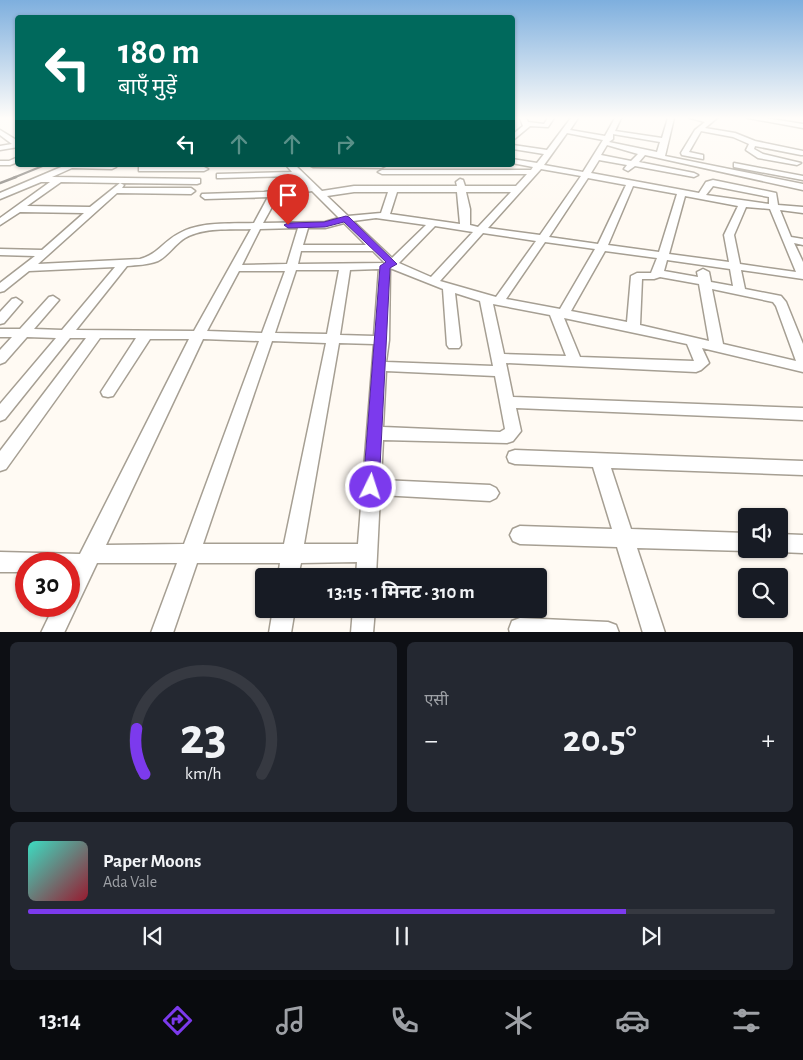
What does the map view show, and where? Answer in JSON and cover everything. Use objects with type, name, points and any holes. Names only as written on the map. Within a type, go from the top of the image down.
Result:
[{"type":"street","points":[[532,147],[550,153]]},
{"type":"street","points":[[433,282],[537,169],[554,147]]},
{"type":"street","points":[[374,433],[507,437],[513,431],[499,365],[492,300],[541,239],[587,174],[603,147]]},
{"type":"street","points":[[632,147],[666,158],[803,187]]},
{"type":"street","points":[[660,155],[662,147]]},
{"type":"street","points":[[688,147],[685,153],[686,155],[803,176],[801,156],[756,155],[750,150],[751,147]]},
{"type":"street","points":[[618,180],[643,152]]},
{"type":"street","points":[[597,157],[694,175]]},
{"type":"street","points":[[0,163],[10,163],[15,160]]},
{"type":"street","points":[[516,162],[537,169]]},
{"type":"street","points":[[0,196],[67,167]]},
{"type":"street","points":[[87,189],[113,167]]},
{"type":"street","points":[[3,284],[27,268],[115,190],[144,167],[204,169]]},
{"type":"street","points":[[292,167],[377,248],[388,265],[374,433],[366,568]]},
{"type":"street","points":[[358,167],[537,169],[587,174],[743,204],[803,210]]},
{"type":"street","points":[[381,168],[382,189]]},
{"type":"street","points":[[457,169],[465,209],[465,227]]},
{"type":"street","points":[[220,176],[299,174]]},
{"type":"street","points":[[40,179],[197,181]]},
{"type":"street","points":[[0,222],[59,179]]},
{"type":"street","points":[[559,313],[602,246],[631,182]]},
{"type":"street","points":[[701,196],[709,184],[716,183],[775,196],[774,208],[803,275]]},
{"type":"street","points":[[205,196],[382,189],[518,189]]},
{"type":"street","points":[[385,216],[393,189]]},
{"type":"street","points":[[115,190],[191,191]]},
{"type":"street","points":[[658,273],[682,192]]},
{"type":"street","points":[[80,576],[198,335],[274,194]]},
{"type":"street","points":[[739,290],[729,235],[743,204]]},
{"type":"street","points":[[18,209],[92,210]]},
{"type":"street","points":[[27,268],[122,264],[155,258],[181,236],[195,230],[213,227],[325,225],[346,219],[385,216],[803,275]]},
{"type":"street","points":[[388,265],[434,222]]},
{"type":"street","points":[[162,632],[298,248],[304,225]]},
{"type":"street","points":[[788,239],[803,242]]},
{"type":"street","points":[[298,248],[377,248]]},
{"type":"street","points":[[0,252],[45,253]]},
{"type":"street","points":[[0,415],[122,264]]},
{"type":"street","points":[[235,268],[345,268],[388,265],[449,288],[492,300],[633,327],[803,367]]},
{"type":"street","points":[[289,568],[334,339],[345,268]]},
{"type":"street","points":[[633,327],[637,276],[654,276],[658,273],[704,279],[739,290],[772,297],[780,302],[803,362]]},
{"type":"street","points":[[704,279],[717,347]]},
{"type":"street","points":[[449,288],[454,345]]},
{"type":"street","points":[[0,359],[53,300]]},
{"type":"street","points":[[0,320],[16,302]]},
{"type":"street","points":[[559,313],[575,362]]},
{"type":"street","points":[[0,333],[97,333],[382,340]]},
{"type":"street","points":[[0,464],[97,333]]},
{"type":"street","points":[[108,392],[146,334]]},
{"type":"street","points":[[379,366],[575,362],[696,367],[702,363],[693,342]]},
{"type":"street","points":[[508,402],[803,414]]},
{"type":"street","points":[[515,458],[803,468]]},
{"type":"street","points":[[600,461],[654,632]]},
{"type":"street","points":[[371,487],[490,493]]},
{"type":"street","points":[[520,534],[738,542]]},
{"type":"street","points":[[788,543],[803,544]]},
{"type":"street","points":[[1,563],[190,553],[367,553]]},
{"type":"street","points":[[52,632],[60,617]]},
{"type":"street","points":[[280,632],[282,618]]},
{"type":"street","points":[[362,632],[363,618]]},
{"type":"street","points":[[520,629],[608,632]]},
{"type":"railway","points":[[13,178],[40,167]]},
{"type":"railway","points":[[0,183],[16,177]]},
{"type":"route","points":[[288,225],[325,225],[346,219],[392,264],[385,266],[382,340],[371,487]]}]
